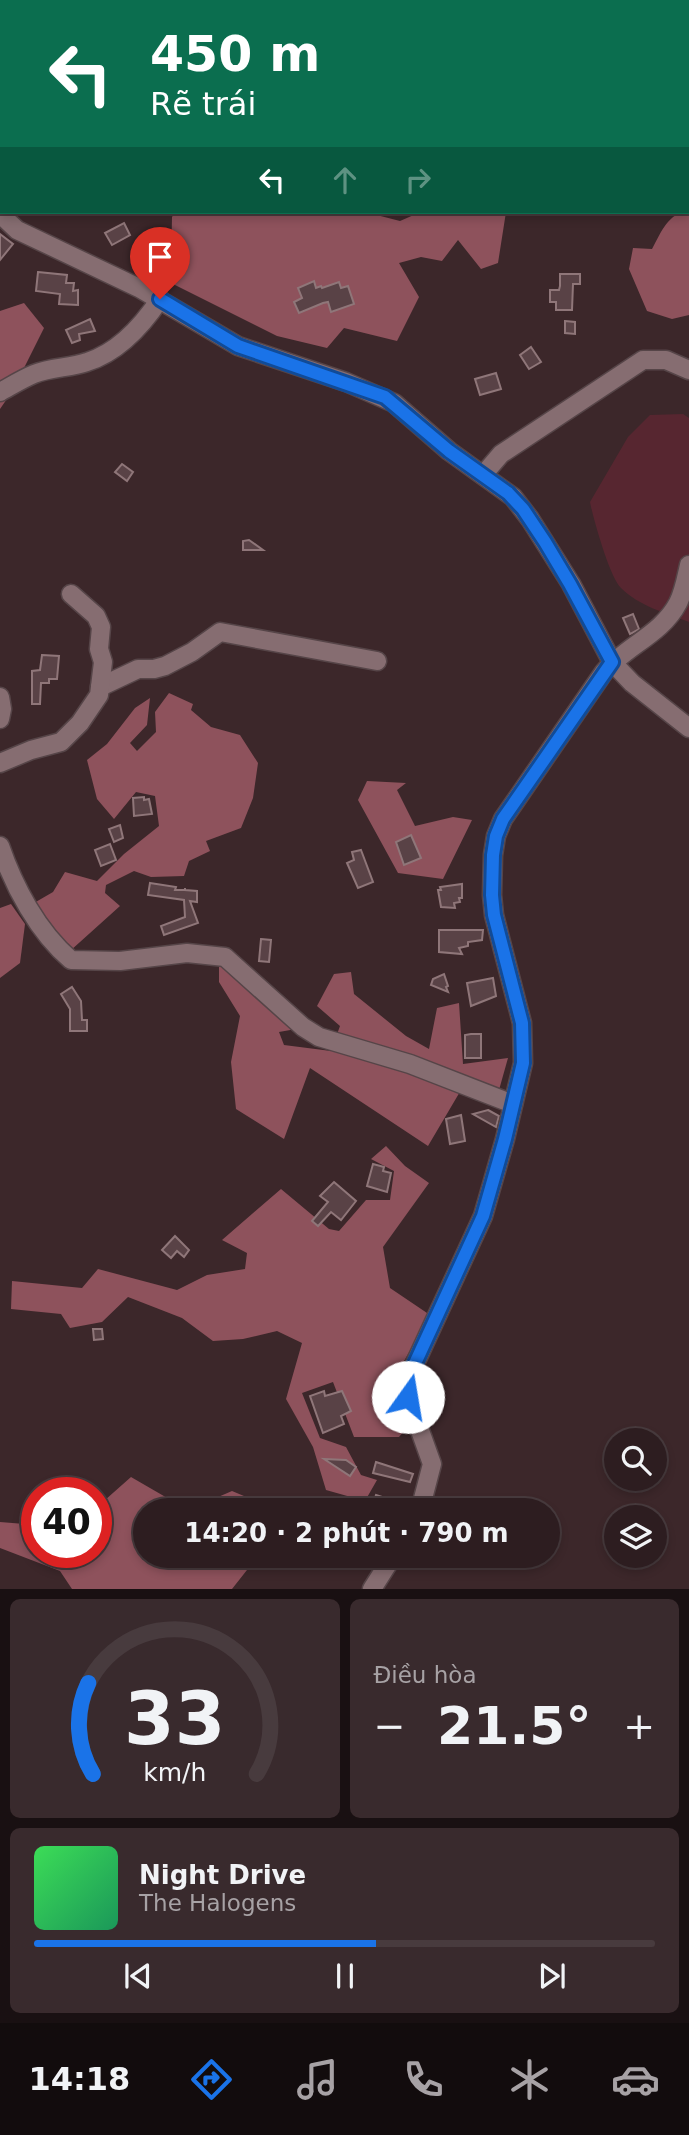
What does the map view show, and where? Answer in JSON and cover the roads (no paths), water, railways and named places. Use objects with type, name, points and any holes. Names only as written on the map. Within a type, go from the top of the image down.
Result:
[{"type":"street","points":[[0,214],[17,230],[160,299],[238,346],[385,397],[449,451],[513,497],[530,519],[570,584],[612,662],[632,683],[689,728]]},
{"type":"street","points":[[0,392],[35,373],[88,362],[103,356],[144,322],[160,299]]},
{"type":"street","points":[[483,475],[501,454],[643,360],[666,360],[689,370]]},
{"type":"street","points":[[423,1498],[432,1464],[408,1397],[412,1370],[483,1216],[523,1063],[522,1023],[494,915],[492,875],[496,836],[503,819],[612,662],[662,624],[677,605],[689,565]]},
{"type":"street","points":[[0,763],[31,750],[61,742],[76,728],[95,702],[103,662],[99,649],[101,627],[96,616],[71,594]]},
{"type":"street","points":[[100,687],[138,669],[165,666],[192,653],[220,632],[377,661]]},
{"type":"street","points":[[0,697],[0,719]]},
{"type":"street","points":[[1,850],[22,896],[43,932],[71,960],[120,961],[187,953],[225,957],[303,1027],[319,1037],[410,1064],[513,1104]]},
{"type":"street","points":[[372,1589],[385,1568]]}]
